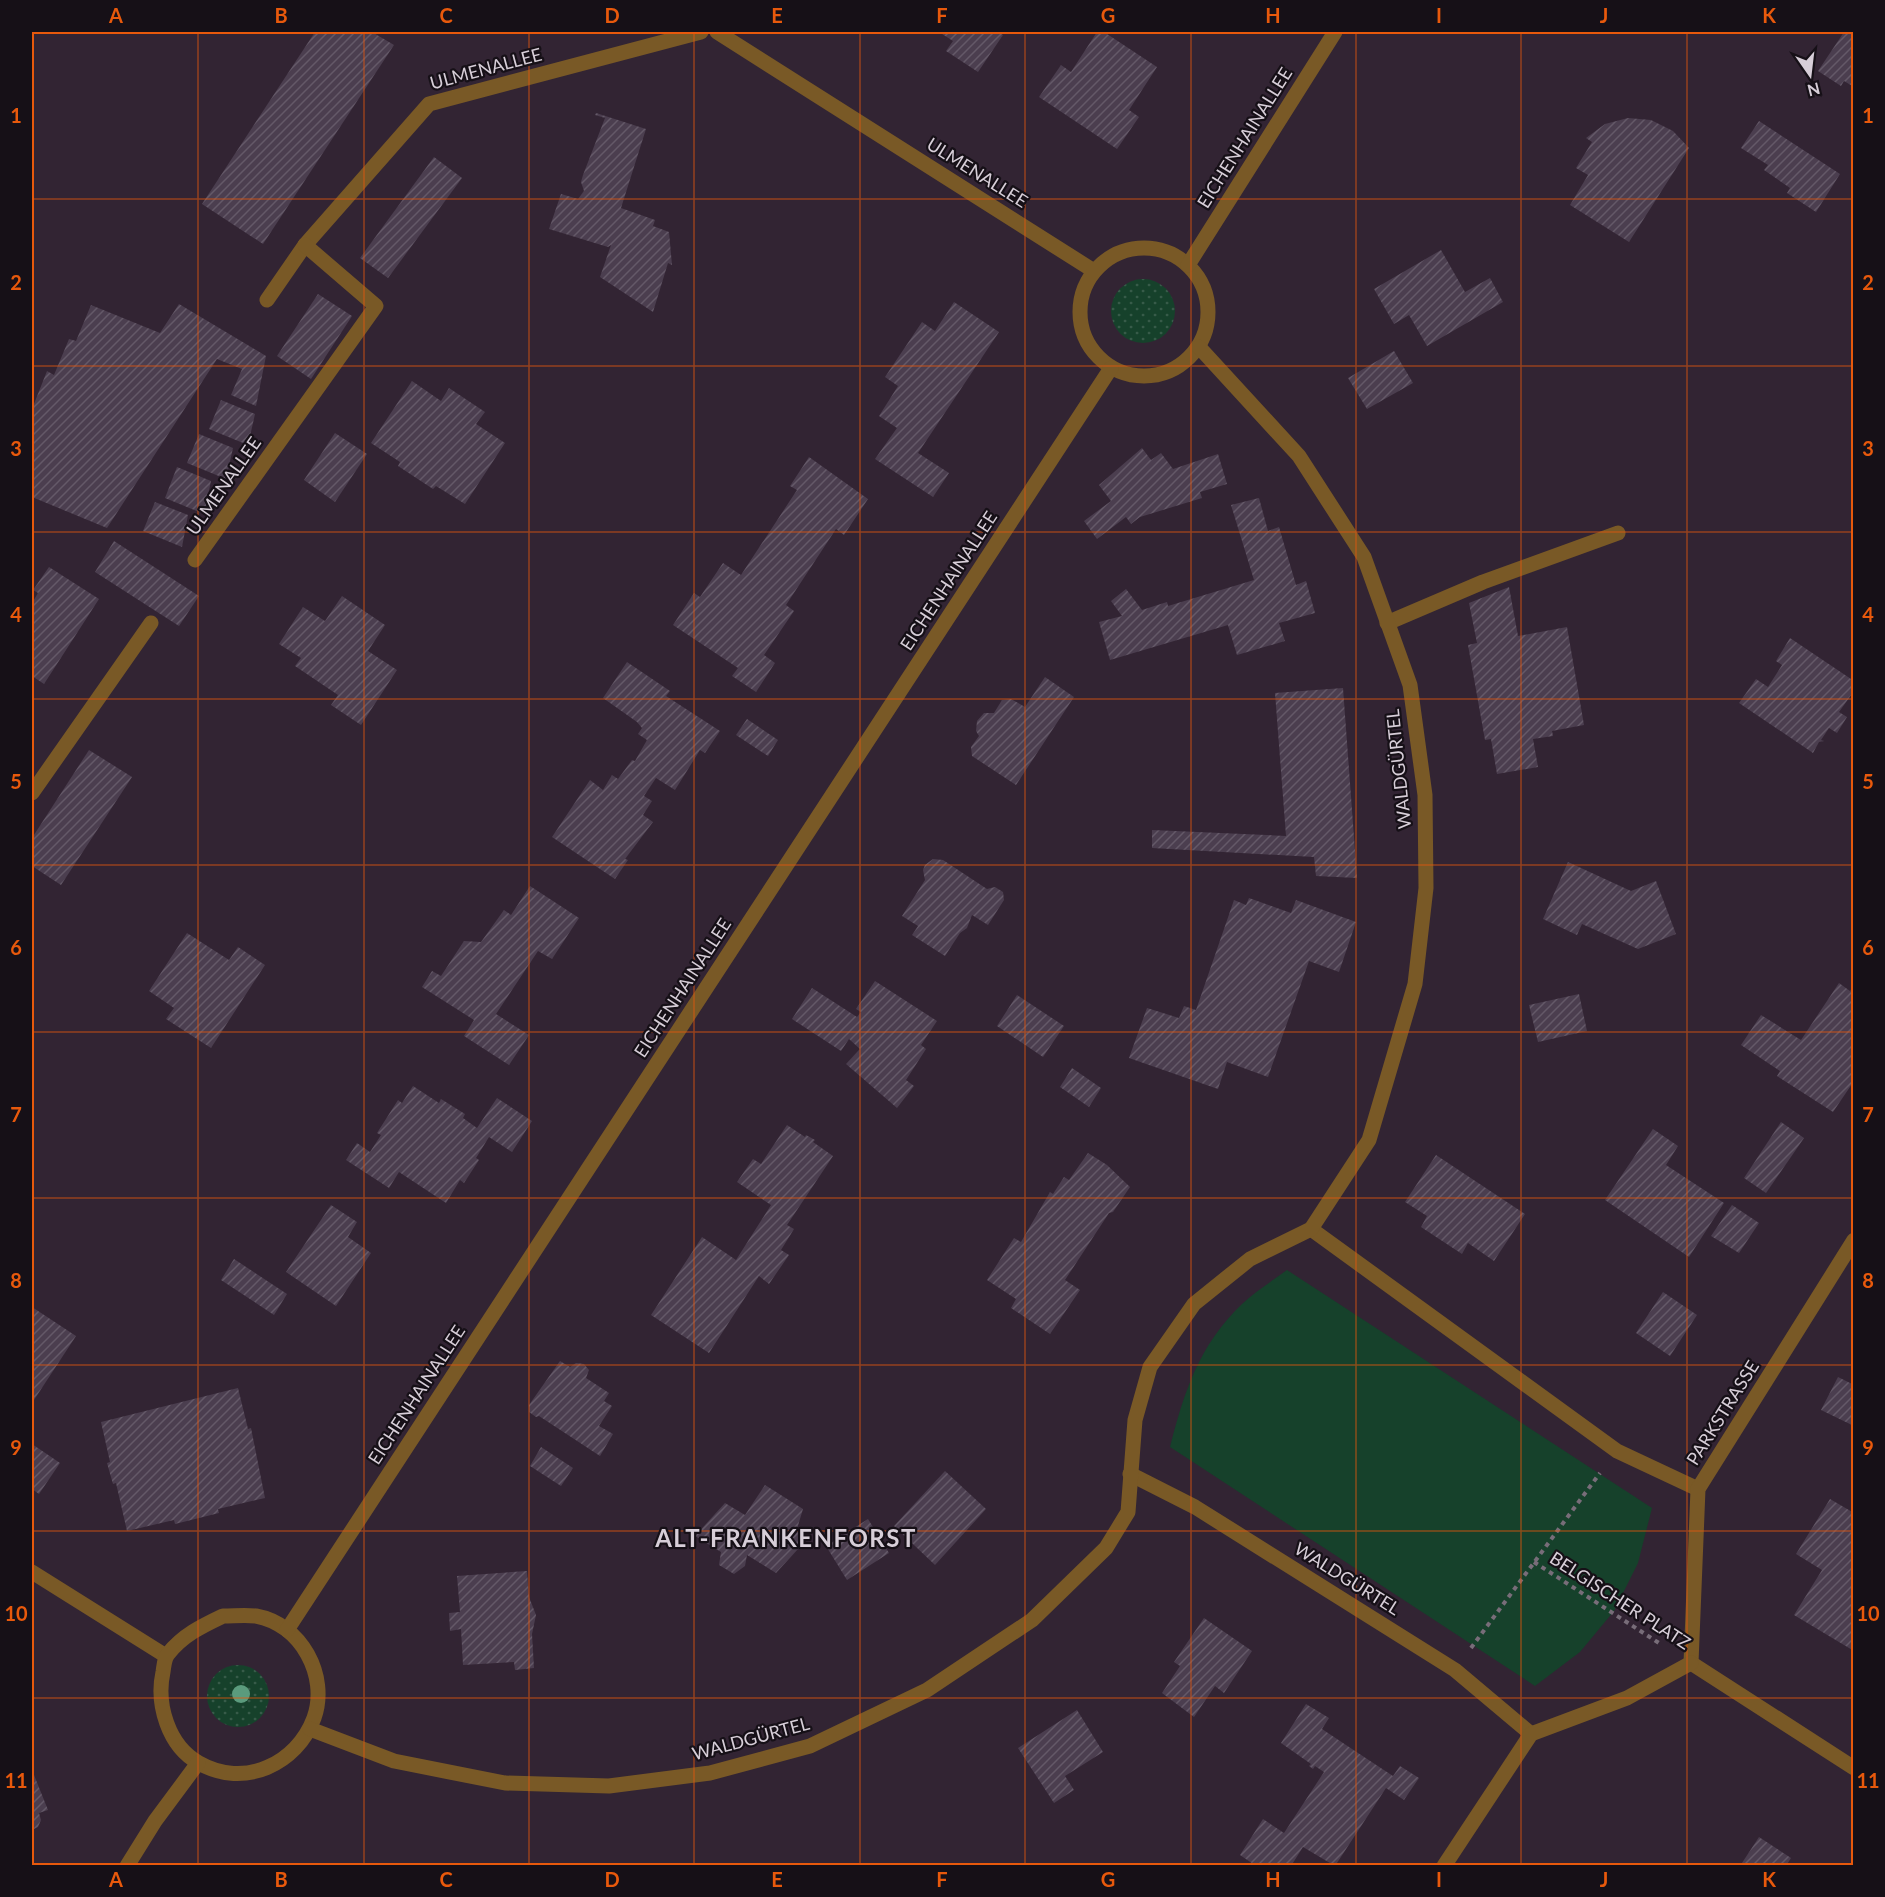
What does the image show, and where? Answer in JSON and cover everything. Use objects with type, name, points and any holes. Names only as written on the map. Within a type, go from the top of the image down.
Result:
[{"type":"street","name":"ULMENALLEE","points":[[267,300],[304,245],[429,104],[701,32]]},
{"type":"street","name":"ULMENALLEE","points":[[717,32],[1094,271]]},
{"type":"street","name":"EICHENHAINALLEE","points":[[1188,265],[1335,32]]},
{"type":"street","name":"ULMENALLEE","points":[[195,560],[376,306],[304,245]]},
{"type":"street","points":[[1139,247],[1166,251],[1188,265],[1202,283],[1208,304],[1207,326],[1198,346],[1181,364],[1159,374],[1134,375],[1111,368],[1094,353],[1083,334],[1079,312],[1083,290],[1094,271],[1114,254],[1139,247]]},
{"type":"street","name":"WALDGÜRTEL","points":[[310,1729],[394,1761],[506,1783],[620,1785],[710,1773],[810,1746],[927,1690],[1032,1620],[1106,1548],[1128,1512],[1135,1420],[1150,1367],[1194,1304],[1250,1259],[1311,1229],[1369,1140],[1415,984],[1426,888],[1425,795],[1410,685],[1364,557],[1299,456],[1198,346]]},
{"type":"street","name":"EICHENHAINALLEE","points":[[287,1630],[1111,368]]},
{"type":"street","points":[[1387,623],[1483,582],[1618,533]]},
{"type":"street","points":[[32,793],[151,623]]},
{"type":"street","points":[[1311,1229],[1617,1451],[1698,1489]]},
{"type":"street","name":"PARKSTRASSE","points":[[1691,1663],[1698,1489],[1854,1240]]},
{"type":"street","name":"WALDGÜRTEL","points":[[1130,1474],[1195,1507],[1455,1670],[1531,1734]]},
{"type":"street","points":[[32,1572],[166,1656]]},
{"type":"street","points":[[224,1616],[257,1617],[287,1630],[306,1651],[317,1677],[318,1705],[310,1729],[292,1754],[269,1768],[242,1774],[214,1770],[198,1763],[184,1751],[165,1722],[160,1687],[166,1656],[193,1629],[224,1616]]},
{"type":"street","points":[[1444,1866],[1531,1734],[1628,1698],[1691,1663],[1854,1768]]},
{"type":"street","points":[[127,1866],[155,1821],[198,1763]]},
{"type":"path","name":"BELGISCHER PLATZ","points":[[1455,1670],[1617,1451]]},
{"type":"path","name":"BELGISCHER PLATZ","points":[[1534,1562],[1691,1663]]},
{"type":"green space","points":[[1137,279],[1149,279],[1166,288],[1173,299],[1175,311],[1173,323],[1166,334],[1149,343],[1137,343],[1125,338],[1116,329],[1111,317],[1111,305],[1116,293],[1125,284]]},
{"type":"green space","points":[[1287,1270],[1652,1508],[1638,1563],[1614,1611],[1580,1652],[1535,1686],[1170,1447],[1181,1407],[1195,1370],[1215,1336],[1242,1304]]},
{"type":"green space","points":[[232,1665],[244,1665],[260,1674],[267,1684],[269,1696],[267,1708],[260,1718],[244,1727],[232,1727],[221,1722],[212,1713],[207,1702],[207,1690],[212,1679],[221,1670]]},
{"type":"building","points":[[315,32],[372,32],[394,45],[263,244],[202,204]]},
{"type":"building","points":[[939,32],[999,32],[1003,35],[978,72],[946,51],[953,41]]},
{"type":"building","points":[[1097,32],[1104,32],[1157,67],[1129,110],[1139,117],[1117,149],[1039,97],[1061,65],[1071,72]]},
{"type":"building","points":[[1844,32],[1854,32],[1854,87],[1844,81],[1841,86],[1818,71]]},
{"type":"building","points":[[596,113],[646,129],[621,208],[655,220],[653,226],[669,232],[672,265],[668,263],[653,312],[600,277],[611,245],[608,247],[549,229],[561,194],[578,199],[584,191],[581,182],[583,175],[605,118],[595,115]]},
{"type":"building","points":[[1628,118],[1651,120],[1673,131],[1689,148],[1629,242],[1570,205],[1588,175],[1576,168],[1592,142],[1586,138],[1605,124]]},
{"type":"building","points":[[1759,121],[1840,174],[1816,212],[1787,193],[1790,188],[1764,170],[1768,165],[1741,148]]},
{"type":"building","points":[[434,157],[462,178],[388,278],[360,258]]},
{"type":"building","points":[[1441,250],[1465,292],[1490,278],[1503,302],[1427,346],[1409,315],[1394,324],[1374,289]]},
{"type":"building","points":[[318,294],[352,316],[311,379],[277,356]]},
{"type":"building","points":[[954,302],[999,332],[918,453],[949,473],[933,497],[875,459],[897,428],[879,416],[898,386],[885,377],[922,322],[935,331]]},
{"type":"building","points":[[179,304],[266,356],[256,406],[231,395],[242,369],[217,359],[107,528],[32,497],[32,409],[47,371],[54,375],[69,339],[76,341],[91,305],[160,333]]},
{"type":"building","points":[[1394,351],[1413,383],[1367,409],[1348,378]]},
{"type":"building","points":[[412,381],[441,401],[449,388],[485,412],[476,424],[505,443],[465,504],[436,486],[433,489],[398,466],[400,462],[371,443]]},
{"type":"building","points":[[221,400],[255,414],[248,445],[209,429]]},
{"type":"building","points":[[335,433],[367,454],[335,502],[304,480]]},
{"type":"building","points":[[199,434],[233,448],[226,479],[187,463]]},
{"type":"building","points":[[1142,448],[1151,460],[1161,453],[1173,469],[1218,454],[1227,484],[1200,492],[1202,498],[1140,517],[1131,524],[1126,517],[1097,539],[1084,521],[1111,501],[1099,485]]},
{"type":"building","points":[[809,457],[868,499],[844,535],[836,529],[786,605],[794,611],[764,655],[775,663],[756,692],[732,676],[738,668],[673,625],[694,593],[700,597],[723,563],[741,575],[797,490],[790,486]]},
{"type":"building","points":[[177,467],[211,481],[204,514],[165,498]]},
{"type":"building","points":[[1259,498],[1268,531],[1279,527],[1296,585],[1306,581],[1315,613],[1279,623],[1285,641],[1237,655],[1228,625],[1110,660],[1099,622],[1122,616],[1111,601],[1126,589],[1142,610],[1167,602],[1168,606],[1254,580],[1231,505]]},
{"type":"building","points":[[155,502],[188,515],[182,547],[143,531]]},
{"type":"building","points":[[114,541],[199,596],[179,626],[95,572]]},
{"type":"building","points":[[49,567],[99,599],[44,684],[32,676],[32,603],[38,593],[33,590]]},
{"type":"building","points":[[1509,587],[1518,636],[1567,627],[1584,725],[1552,731],[1553,736],[1533,739],[1538,767],[1497,774],[1491,739],[1485,740],[1468,645],[1477,643],[1469,603]]},
{"type":"building","points":[[342,596],[385,625],[368,651],[397,670],[361,725],[331,705],[338,695],[295,666],[301,658],[279,644],[303,607],[325,621]]},
{"type":"building","points":[[1790,638],[1854,681],[1854,691],[1839,712],[1847,717],[1837,733],[1829,728],[1821,740],[1824,741],[1819,742],[1813,753],[1739,703],[1756,679],[1768,687],[1782,665],[1776,661]]},
{"type":"building","points":[[627,662],[670,691],[666,696],[720,731],[705,753],[700,750],[675,790],[656,778],[644,796],[652,801],[643,815],[653,822],[625,859],[628,860],[615,879],[552,837],[590,780],[603,790],[612,775],[618,779],[632,760],[635,761],[647,740],[638,734],[642,728],[637,722],[603,698]]},
{"type":"building","points":[[1045,677],[1074,697],[1016,785],[972,756],[971,747],[979,736],[976,731],[977,721],[984,713],[994,713],[1002,700],[1011,699],[1025,707]]},
{"type":"building","points":[[1343,688],[1357,878],[1316,876],[1314,857],[1152,848],[1152,830],[1286,836],[1275,693]]},
{"type":"building","points":[[747,719],[778,740],[768,756],[736,735]]},
{"type":"building","points":[[89,750],[132,777],[61,885],[32,866],[32,838]]},
{"type":"building","points":[[933,859],[943,860],[987,889],[995,887],[1003,892],[1004,900],[988,925],[972,915],[967,928],[960,933],[945,956],[912,935],[918,926],[902,916],[925,880],[923,870],[925,865]]},
{"type":"building","points":[[1568,862],[1631,891],[1656,881],[1676,934],[1638,949],[1582,924],[1577,935],[1543,919]]},
{"type":"building","points":[[530,886],[579,918],[552,959],[538,951],[496,1014],[529,1035],[509,1065],[464,1036],[474,1020],[422,987],[432,971],[441,976],[464,941],[481,942],[504,910],[511,915]]},
{"type":"building","points":[[1249,898],[1291,913],[1296,900],[1356,922],[1339,972],[1309,961],[1268,1077],[1227,1062],[1218,1089],[1129,1058],[1147,1008],[1179,1018],[1184,1006],[1196,1010],[1234,900],[1246,905]]},
{"type":"building","points":[[187,933],[229,960],[238,947],[265,965],[211,1048],[166,1019],[174,1008],[149,991]]},
{"type":"building","points":[[875,981],[937,1021],[921,1045],[926,1049],[906,1080],[914,1086],[897,1108],[846,1064],[860,1049],[849,1039],[841,1051],[792,1019],[812,988],[857,1017],[861,1012],[856,1009]]},
{"type":"building","points":[[1839,983],[1850,991],[1854,985],[1854,1081],[1833,1112],[1777,1076],[1780,1071],[1741,1045],[1761,1015],[1801,1040]]},
{"type":"building","points":[[1579,994],[1587,1031],[1538,1042],[1529,1005]]},
{"type":"building","points":[[1017,995],[1064,1026],[1043,1057],[997,1026]]},
{"type":"building","points":[[1072,1068],[1101,1088],[1089,1107],[1060,1087]]},
{"type":"building","points":[[413,1086],[439,1103],[441,1099],[465,1114],[463,1118],[477,1128],[497,1098],[532,1121],[512,1152],[489,1137],[476,1158],[479,1160],[464,1183],[460,1180],[446,1203],[399,1172],[389,1188],[346,1160],[357,1143],[370,1152],[381,1135],[377,1133],[398,1100],[402,1103]]},
{"type":"building","points":[[1781,1122],[1804,1138],[1766,1193],[1744,1178]]},
{"type":"building","points":[[787,1125],[805,1137],[806,1135],[815,1140],[813,1142],[833,1156],[787,1225],[794,1229],[781,1250],[789,1255],[769,1284],[759,1276],[709,1353],[651,1315],[702,1237],[736,1260],[771,1205],[737,1182],[753,1159],[761,1164]]},
{"type":"building","points":[[1653,1129],[1678,1146],[1666,1165],[1724,1203],[1689,1257],[1605,1200]]},
{"type":"building","points":[[1088,1153],[1107,1165],[1130,1187],[1113,1212],[1109,1213],[1065,1280],[1080,1290],[1050,1334],[1011,1308],[1016,1299],[987,1280],[1014,1238],[1021,1242],[1050,1192],[1053,1194],[1064,1177],[1069,1180]]},
{"type":"building","points":[[1436,1155],[1525,1214],[1494,1261],[1468,1243],[1462,1254],[1421,1227],[1427,1216],[1405,1202]]},
{"type":"building","points":[[331,1205],[357,1222],[348,1237],[371,1253],[336,1306],[286,1272]]},
{"type":"building","points":[[1732,1205],[1759,1223],[1739,1253],[1711,1236]]},
{"type":"building","points":[[234,1259],[287,1294],[274,1315],[221,1280]]},
{"type":"building","points":[[1663,1292],[1697,1315],[1670,1356],[1636,1333]]},
{"type":"building","points":[[32,1307],[76,1336],[32,1403]]},
{"type":"building","points":[[560,1361],[570,1367],[576,1363],[584,1364],[589,1370],[586,1378],[609,1393],[604,1401],[612,1406],[599,1426],[613,1434],[600,1456],[539,1416],[536,1417],[529,1412],[529,1405]]},
{"type":"building","points":[[1838,1377],[1854,1385],[1854,1426],[1821,1410]]},
{"type":"building","points":[[238,1388],[248,1429],[251,1428],[265,1498],[218,1509],[219,1513],[175,1524],[174,1520],[127,1531],[116,1483],[113,1484],[107,1463],[110,1462],[101,1422]]},
{"type":"building","points":[[32,1444],[60,1463],[39,1494],[32,1489]]},
{"type":"building","points":[[541,1447],[573,1468],[561,1486],[530,1466]]},
{"type":"building","points":[[945,1471],[986,1509],[935,1565],[894,1526]]},
{"type":"building","points":[[765,1485],[803,1509],[797,1529],[809,1537],[776,1573],[747,1555],[745,1566],[734,1574],[719,1565],[721,1552],[695,1536],[725,1503],[745,1515]]},
{"type":"building","points":[[1830,1499],[1854,1513],[1854,1651],[1794,1615],[1822,1570],[1796,1554]]},
{"type":"building","points":[[868,1519],[889,1553],[847,1580],[826,1546]]},
{"type":"building","points":[[527,1571],[529,1597],[536,1615],[532,1634],[534,1668],[515,1670],[514,1662],[463,1665],[461,1629],[450,1631],[449,1613],[460,1612],[457,1576]]},
{"type":"building","points":[[1204,1618],[1252,1651],[1224,1693],[1215,1686],[1194,1717],[1162,1693],[1180,1666],[1174,1662]]},
{"type":"building","points":[[1306,1704],[1329,1718],[1322,1729],[1393,1776],[1400,1766],[1419,1778],[1404,1800],[1386,1788],[1335,1866],[1303,1847],[1291,1866],[1256,1866],[1240,1855],[1263,1819],[1284,1833],[1324,1772],[1315,1766],[1313,1769],[1309,1766],[1311,1764],[1281,1743]]},
{"type":"building","points":[[1077,1710],[1103,1752],[1065,1776],[1074,1790],[1054,1803],[1018,1748]]},
{"type":"building","points":[[32,1770],[48,1810],[39,1813],[41,1820],[38,1827],[32,1830]]},
{"type":"building","points":[[1759,1837],[1791,1858],[1786,1866],[1740,1866]]},
{"type":"district","name":"ALT-FRANKENFORST","points":[[786,1539]]}]
